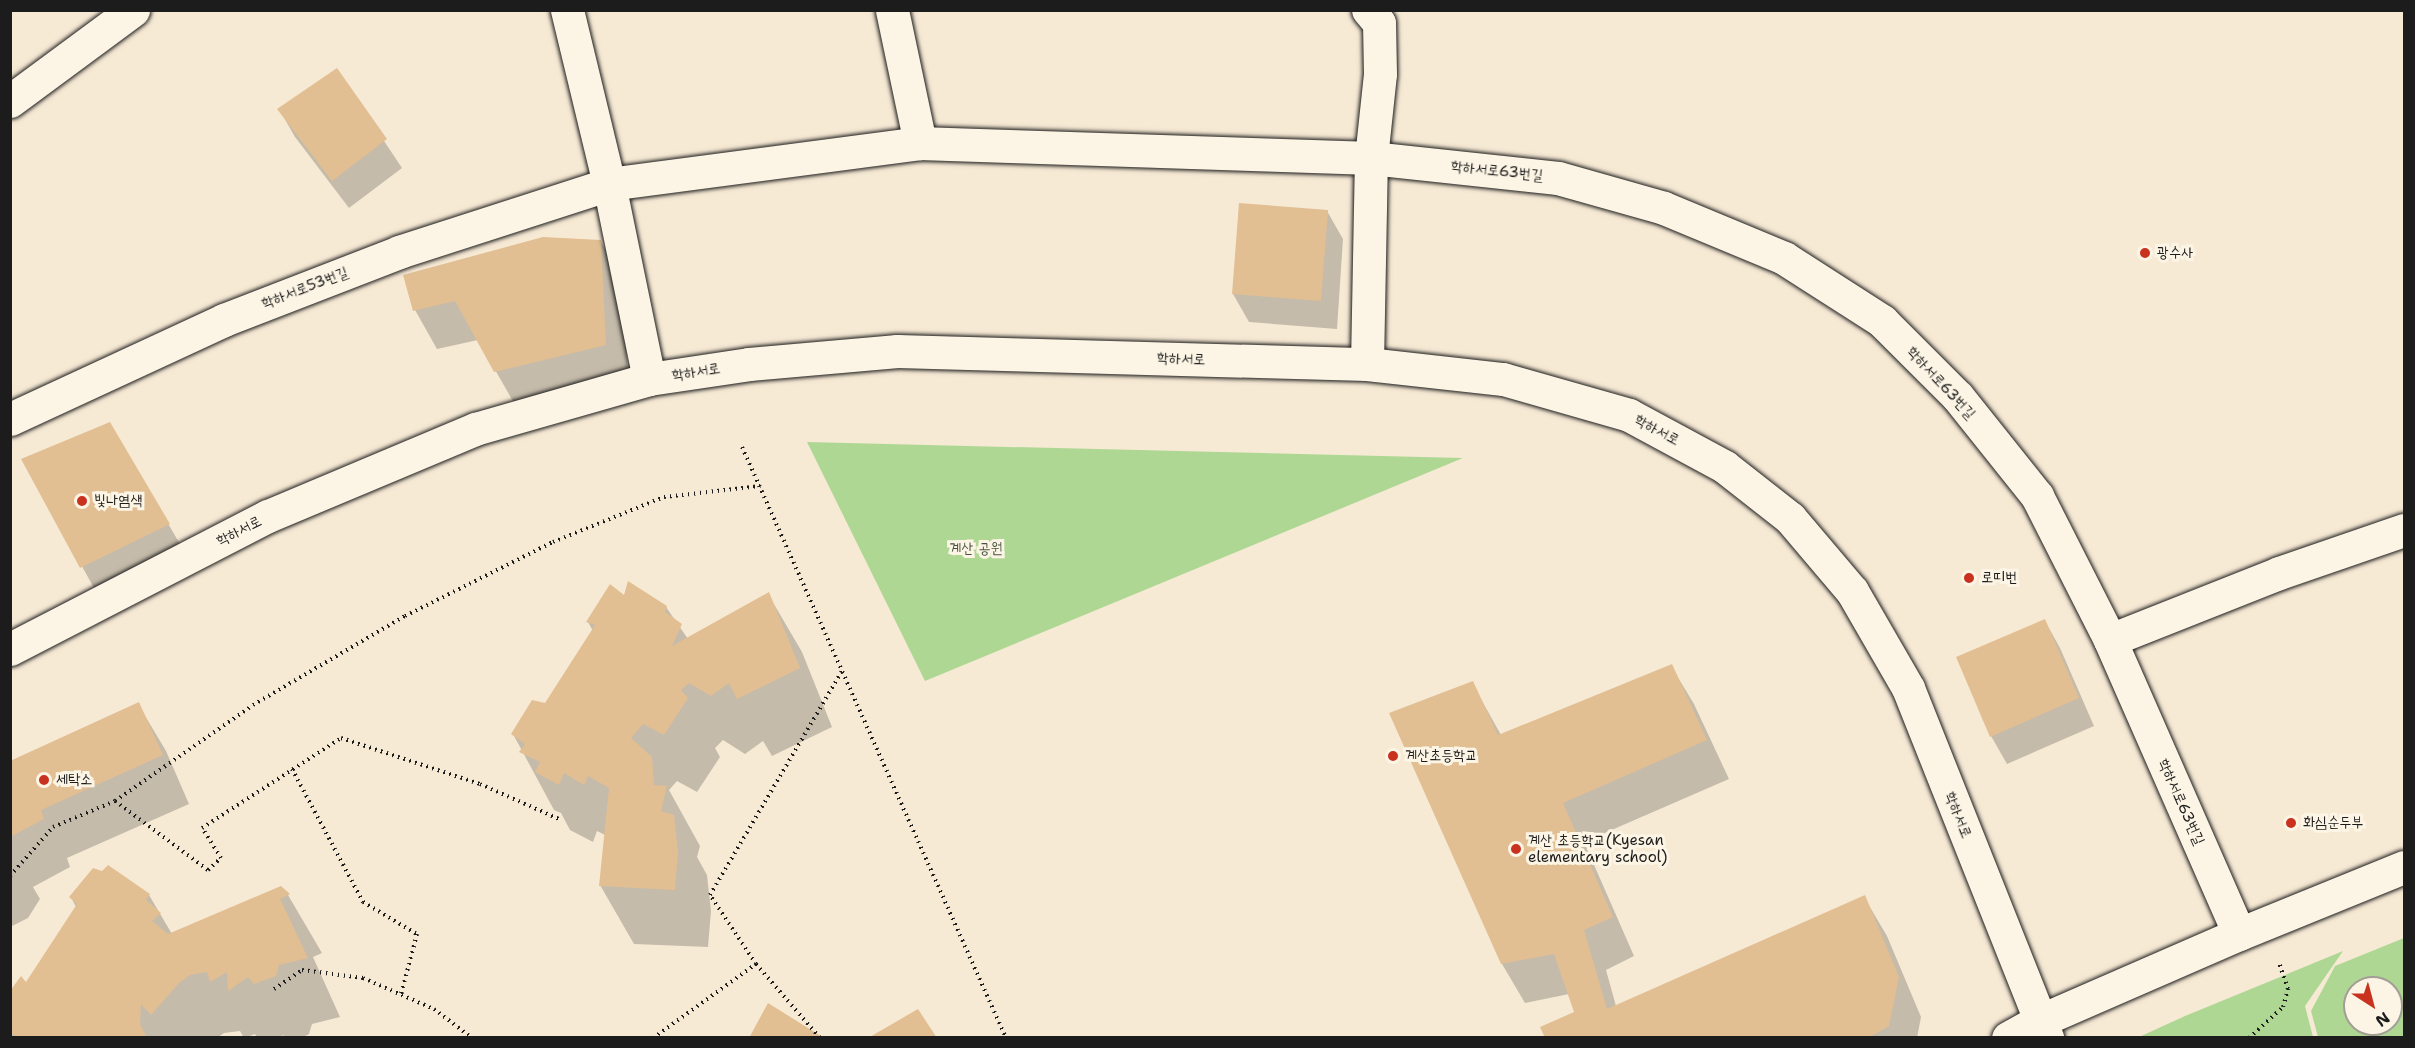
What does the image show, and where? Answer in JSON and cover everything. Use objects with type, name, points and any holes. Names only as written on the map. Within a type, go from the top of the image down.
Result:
[{"type":"street","points":[[10,101],[133,10]]},
{"type":"street","points":[[567,10],[609,184],[649,379]]},
{"type":"street","points":[[892,10],[920,143]]},
{"type":"street","points":[[1367,364],[1371,158],[1380,74],[1380,23],[1368,10]]},
{"type":"street","name":"학하서로53번길","points":[[10,418],[235,315],[399,252],[609,184],[920,143]]},
{"type":"street","name":"학하서로63번길","points":[[920,143],[1371,158],[1558,177],[1664,208],[1794,264],[1882,321],[1958,397],[2037,496],[2110,640],[2239,934]]},
{"type":"street","name":"학하서로","points":[[10,649],[279,512],[475,429],[649,379],[749,364],[897,351],[1367,364],[1503,379],[1629,415],[1725,467],[1790,518],[1852,591],[1908,688],[2043,1029]]},
{"type":"street","points":[[2110,640],[2279,573],[2404,530]]},
{"type":"street","points":[[2008,1038],[2043,1029],[2239,934],[2404,867]]},
{"type":"path","points":[[742,447],[1006,1038]]},
{"type":"path","points":[[10,876],[53,827],[115,801],[253,705],[395,622],[553,542],[664,497],[760,486]]},
{"type":"path","points":[[820,1038],[756,964],[710,895],[842,671]]},
{"type":"path","points":[[115,801],[208,870],[221,858],[202,828],[341,738],[480,784],[559,819]]},
{"type":"path","points":[[292,769],[363,902],[417,934],[401,994]]},
{"type":"path","points":[[2249,1038],[2283,1007],[2288,989],[2278,960]]},
{"type":"path","points":[[653,1038],[756,964]]},
{"type":"path","points":[[274,989],[302,970],[363,978],[434,1009],[472,1038]]},
{"type":"green space","name":"계산 공원","points":[[807,442],[1463,458],[925,681]]},
{"type":"green space","points":[[2404,938],[2404,1037],[2318,1037],[2311,1011],[2335,966]]},
{"type":"green space","points":[[2343,951],[2305,1006],[2313,1037],[2139,1037],[2185,1016]]},
{"type":"building","points":[[337,68],[387,139],[332,181],[277,109]]},
{"type":"building","points":[[1239,203],[1328,210],[1321,301],[1232,294]]},
{"type":"building","points":[[543,237],[601,240],[606,345],[494,372],[455,301],[413,311],[403,275]]},
{"type":"building","points":[[110,422],[170,524],[80,568],[21,459]]},
{"type":"building","points":[[628,581],[667,606],[665,612],[682,624],[672,646],[769,592],[800,668],[737,699],[729,683],[711,696],[689,683],[681,690],[688,698],[664,735],[643,724],[631,738],[652,757],[654,785],[667,786],[661,811],[674,815],[678,852],[675,890],[599,886],[609,788],[588,776],[584,785],[564,773],[559,785],[535,772],[540,762],[519,752],[525,744],[511,734],[532,700],[545,703],[595,625],[586,622],[610,584],[624,595]]},
{"type":"building","points":[[2045,619],[2079,698],[1990,737],[1956,657]]},
{"type":"building","name":"계산 초등학교(Kyesan elementary school)","points":[[1672,664],[1707,740],[1563,803],[1613,917],[1584,930],[1607,1009],[1865,895],[1899,977],[1889,1026],[1868,1038],[1545,1038],[1540,1027],[1574,1012],[1554,954],[1501,964],[1389,713],[1473,681],[1498,735]]},
{"type":"building","points":[[139,702],[163,755],[41,810],[44,819],[10,837],[10,761]]},
{"type":"building","points":[[108,865],[150,894],[146,900],[161,913],[152,921],[168,934],[281,886],[290,894],[280,899],[308,958],[279,965],[276,976],[254,984],[248,977],[228,991],[227,972],[210,982],[207,972],[190,975],[179,983],[151,1015],[141,1004],[140,1024],[147,1038],[18,1038],[10,1032],[10,991],[21,976],[26,982],[77,904],[69,897],[93,868],[102,871]]},
{"type":"building","points":[[768,1003],[824,1038],[749,1038]]},
{"type":"building","points":[[918,1009],[937,1038],[868,1038]]},
{"type":"place","name":"광수사","points":[[2145,253]]},
{"type":"place","name":"빛나염색","points":[[82,501]]},
{"type":"place","name":"로띠번","points":[[1969,578]]},
{"type":"place","name":"계산초등학교","points":[[1393,756]]},
{"type":"place","name":"세탁소","points":[[44,780]]},
{"type":"place","name":"화심순두부","points":[[2291,823]]},
{"type":"place","name":"계산 초등학교(Kyesan elementary school)","points":[[1516,849]]}]
